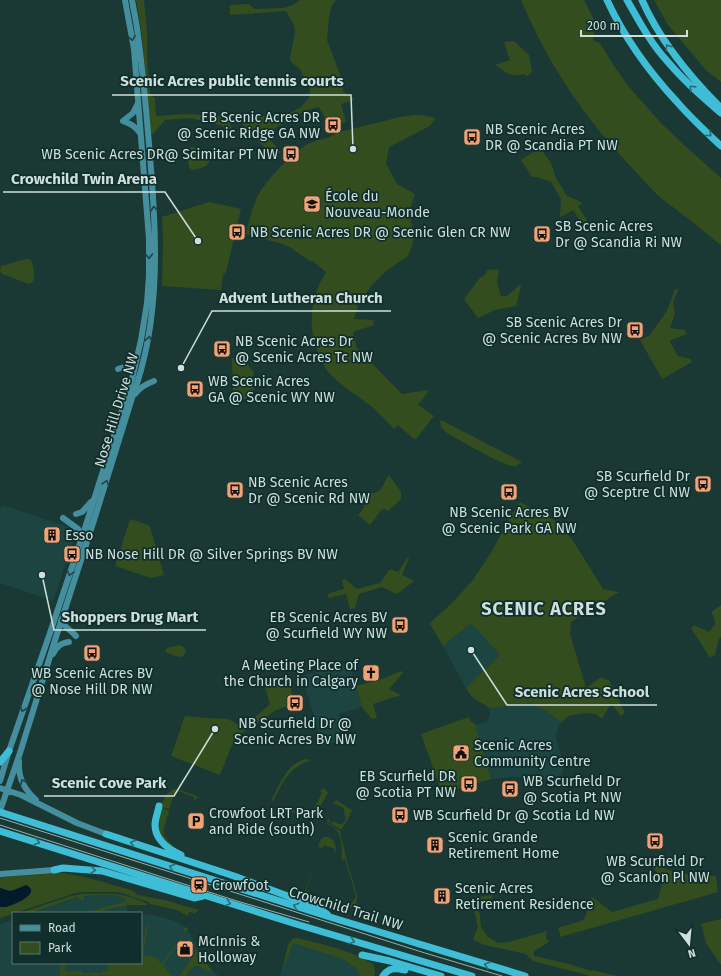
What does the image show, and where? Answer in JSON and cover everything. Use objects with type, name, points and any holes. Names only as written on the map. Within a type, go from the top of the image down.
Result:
[{"type":"highway","points":[[607,0],[620,25],[636,50],[663,86],[693,119],[721,146]]},
{"type":"highway","points":[[627,0],[644,30],[666,61],[692,88],[721,113]]},
{"type":"highway","points":[[642,0],[649,15],[679,62],[721,108]]},
{"type":"highway","points":[[0,762],[9,751]]},
{"type":"highway","points":[[159,806],[155,825],[159,839],[165,846],[175,852],[210,868]]},
{"type":"highway","name":"Crowchild Trail NW","points":[[0,812],[333,918],[525,976]]},
{"type":"highway","name":"Crowchild Trail NW","points":[[0,830],[203,896],[472,976]]},
{"type":"highway","points":[[106,834],[210,868],[317,907],[333,918]]},
{"type":"highway","points":[[54,870],[63,868],[102,871],[194,898],[203,896]]},
{"type":"highway","points":[[362,955],[441,976]]},
{"type":"highway","points":[[383,976],[388,970],[393,969],[429,976]]},
{"type":"main road","name":"Nose Hill Drive NW","points":[[0,781],[82,536],[132,379],[140,346],[147,303],[149,254],[147,202],[134,49],[125,0]]},
{"type":"main road","name":"Nose Hill Drive NW","points":[[0,812],[138,381],[148,343],[155,279],[156,241],[150,157],[138,34],[132,0]]},
{"type":"main road","points":[[138,102],[133,112],[123,121],[136,127],[140,133]]},
{"type":"main road","points":[[118,369],[131,364],[140,346]]},
{"type":"main road","points":[[132,398],[139,389],[154,381]]},
{"type":"main road","points":[[76,514],[82,512],[93,500]]},
{"type":"main road","points":[[63,518],[78,529],[82,536]]},
{"type":"main road","points":[[61,621],[64,626],[76,636]]},
{"type":"main road","points":[[49,662],[55,650],[63,643],[69,642]]},
{"type":"main road","points":[[20,753],[20,771],[22,782],[40,804]]},
{"type":"main road","points":[[0,788],[21,795],[77,823],[106,834]]},
{"type":"main road","points":[[0,874],[54,870]]},
{"type":"shaded area","points":[[2,505],[75,530],[76,533],[53,601],[0,583],[0,508]]},
{"type":"shaded area","points":[[471,623],[500,655],[466,688],[443,646]]},
{"type":"shaded area","points":[[349,663],[362,707],[339,714],[346,738],[323,746],[302,676]]},
{"type":"shaded area","points":[[533,703],[562,722],[559,725],[556,736],[562,758],[563,770],[558,782],[527,777],[491,779],[475,724],[486,722],[490,715],[489,708]]},
{"type":"shaded area","points":[[26,885],[30,888],[31,892],[29,895],[10,906],[0,907],[0,888],[10,891]]},
{"type":"shaded area","points":[[112,895],[125,898],[128,912],[34,912],[80,897]]},
{"type":"shaded area","points":[[142,914],[169,919],[180,924],[186,929],[191,935],[200,956],[210,970],[219,976],[0,976],[0,924],[12,920],[12,964],[142,964]]},
{"type":"shaded area","points":[[295,938],[338,949],[367,961],[373,964],[375,971],[374,976],[280,976],[288,946],[290,941]]},
{"type":"green space","points":[[136,0],[144,0],[150,95],[155,98],[156,116],[186,114],[227,117],[233,132],[220,125],[190,118],[165,120],[153,134],[151,134],[142,35]]},
{"type":"green space","points":[[300,0],[336,0],[332,5],[329,17],[327,40],[341,77],[343,91],[355,100],[341,104],[346,122],[330,126],[319,107],[297,115],[278,126],[266,135],[281,152],[276,155],[272,155],[244,127],[239,118],[257,116],[281,117],[300,108],[309,98],[310,89],[300,69],[291,62],[290,58],[295,32],[294,25],[286,11],[230,15],[230,5],[248,4],[255,9],[284,8],[293,5]]},
{"type":"green space","points":[[521,0],[584,0],[593,18],[593,41],[600,43],[629,87],[661,123],[721,178],[721,245],[658,195],[602,134],[586,114],[557,70]]},
{"type":"green space","points":[[654,0],[721,0],[721,82],[706,70],[668,25]]},
{"type":"green space","points":[[514,41],[529,55],[532,72],[528,76],[524,74],[512,75],[495,65],[510,60],[504,42]]},
{"type":"green space","points":[[414,115],[435,118],[430,126],[389,147],[386,164],[397,184],[415,194],[409,212],[414,235],[413,243],[408,256],[386,271],[373,284],[359,303],[354,319],[374,320],[374,325],[353,332],[356,347],[402,394],[429,390],[420,403],[417,404],[434,416],[416,439],[414,439],[398,425],[394,429],[372,407],[335,379],[329,373],[320,357],[316,348],[312,330],[312,312],[316,294],[326,272],[313,261],[310,261],[283,244],[248,235],[246,233],[250,216],[261,190],[283,164],[303,147],[310,143],[330,137],[336,133]]},
{"type":"green space","points":[[192,147],[211,153],[212,157],[207,165],[193,170],[189,168],[187,152],[188,149]]},
{"type":"green space","points":[[540,148],[551,163],[556,178],[567,196],[581,202],[582,204],[578,206],[588,222],[583,225],[573,210],[561,217],[561,199],[551,182],[537,177],[532,177],[521,160]]},
{"type":"green space","points":[[209,202],[241,209],[226,272],[223,275],[221,290],[162,286],[162,217]]},
{"type":"green space","points":[[26,259],[31,260],[34,271],[33,282],[29,284],[2,274],[0,271],[1,266]]},
{"type":"green space","points":[[499,269],[497,282],[501,296],[507,296],[520,285],[521,286],[516,306],[495,310],[478,318],[464,299],[479,279],[486,274],[487,270]]},
{"type":"green space","points":[[675,289],[678,290],[673,302],[675,313],[670,328],[685,330],[687,334],[671,340],[670,342],[678,356],[690,359],[692,362],[662,379],[640,340],[650,335],[667,311]]},
{"type":"green space","points":[[232,358],[244,359],[254,373],[252,380],[255,385],[250,399],[233,399]]},
{"type":"green space","points":[[441,420],[522,462],[514,466],[492,458],[447,433],[441,427]]},
{"type":"green space","points":[[389,475],[401,492],[401,499],[388,511],[385,509],[381,510],[370,525],[358,515],[372,493],[376,493],[381,489]]},
{"type":"green space","points":[[520,502],[554,520],[572,539],[603,589],[619,592],[571,622],[570,634],[586,688],[601,677],[609,680],[625,713],[621,716],[611,703],[602,719],[596,714],[585,713],[568,716],[562,722],[533,703],[489,708],[474,698],[466,688],[500,655],[471,623],[443,646],[430,624],[473,580],[492,551]]},
{"type":"green space","points":[[130,519],[150,527],[164,575],[151,578],[115,566]]},
{"type":"green space","points":[[408,557],[409,558],[402,575],[414,581],[397,594],[382,587],[359,594],[355,608],[350,609],[346,594],[329,598],[327,594],[344,589],[342,580],[345,579],[357,589],[380,583],[390,569],[398,572]]},
{"type":"green space","points":[[721,605],[721,637],[719,638],[715,655],[710,658],[691,628],[694,625],[709,632],[715,624],[714,617],[711,612]]},
{"type":"green space","points":[[179,645],[184,647],[186,652],[183,656],[179,657],[165,652],[167,648]]},
{"type":"green space","points":[[401,671],[403,673],[389,689],[401,695],[373,704],[377,718],[372,719],[362,707],[356,686],[385,678]]},
{"type":"green space","points":[[277,682],[287,684],[291,689],[295,704],[276,710],[242,733],[231,747],[220,775],[171,756],[185,716],[228,719],[239,725],[251,721],[270,704],[264,684]]},
{"type":"green space","points":[[469,717],[470,721],[475,724],[491,779],[442,793],[421,734]]},
{"type":"green space","points":[[308,759],[309,761],[296,768],[286,777],[273,802],[272,798],[290,769],[295,764]]},
{"type":"green space","points":[[324,788],[328,793],[316,816],[291,812],[288,810],[288,807],[290,806],[290,809],[308,814],[309,811],[312,812],[322,793],[320,791]]},
{"type":"green space","points":[[174,789],[199,797],[194,800],[194,797],[178,791],[177,794],[174,793],[169,809],[162,807],[161,806],[166,796]]},
{"type":"green space","points":[[336,800],[352,810],[341,830],[327,821],[328,818],[332,824],[334,821],[338,824],[342,824],[345,820],[344,808],[333,803]]},
{"type":"green space","points":[[161,807],[169,811],[163,831],[165,832],[163,834],[173,845],[172,846],[163,840],[157,826]]},
{"type":"green space","points":[[326,822],[340,831],[357,895],[356,903],[352,908],[337,908],[336,903],[345,906],[346,903],[351,904],[356,896],[345,859],[342,860],[339,834]]},
{"type":"green space","points":[[324,837],[332,839],[336,846],[336,852],[334,852],[335,849],[324,845],[323,848],[319,847],[318,850],[320,841]]},
{"type":"green space","points":[[315,860],[306,890],[309,891],[306,898],[303,897]]},
{"type":"green space","points":[[652,864],[675,872],[691,875],[716,876],[718,892],[560,937],[558,928],[584,920],[592,897],[612,912],[658,899],[662,884]]},
{"type":"green space","points":[[50,872],[71,874],[131,890],[138,895],[164,900],[199,910],[195,914],[191,912],[188,913],[188,916],[177,910],[150,904],[117,892],[83,892],[75,893],[18,912],[12,912],[12,914],[0,918],[0,877]]},
{"type":"green space","points":[[82,894],[115,894],[132,897],[147,905],[127,905],[111,908],[101,912],[92,912],[125,902],[125,898],[112,895],[84,896],[84,900],[80,900],[78,897],[36,912],[23,912],[71,896]]},
{"type":"green space","points":[[492,895],[493,898],[476,903],[480,915],[481,927],[488,937],[498,943],[509,942],[547,931],[546,937],[549,942],[534,951],[534,956],[591,971],[617,976],[591,976],[533,961],[526,954],[485,945],[473,940],[478,927],[471,898]]},
{"type":"green space","points":[[721,919],[721,965],[706,943],[701,924]]},
{"type":"green space","points":[[146,925],[148,925],[143,955],[156,957],[161,964],[185,932],[185,927],[188,928],[163,965],[173,976],[59,976],[61,964],[65,964],[65,971],[102,973],[103,970],[106,972],[109,966],[108,964],[142,964],[142,952]]},
{"type":"green space","points":[[298,938],[337,948],[366,960],[373,965],[375,971],[374,976],[361,976],[356,968],[343,959],[293,943],[282,973],[288,945],[293,939]]},
{"type":"green space","points":[[198,950],[203,960],[212,971],[208,972],[201,967],[196,966],[191,969],[186,976],[179,976]]},
{"type":"tram line","points":[[0,818],[502,976]]},
{"type":"tram line","points":[[0,825],[237,901],[309,922]]},
{"type":"place","name":"EB Scenic Acres DR @ Scenic Ridge GA NW","points":[[333,125]]},
{"type":"place","name":"NB Scenic Acres DR @ Scandia PT NW","points":[[472,137]]},
{"type":"place","name":"Scenic Acres public tennis courts","points":[[353,149]]},
{"type":"place","name":"WB Scenic Acres DR@ Scimitar PT NW","points":[[291,154]]},
{"type":"place","name":"École du Nouveau-Monde","points":[[312,204]]},
{"type":"place","name":"NB Scenic Acres DR @ Scenic Glen CR NW","points":[[237,232]]},
{"type":"place","name":"SB Scenic Acres Dr @ Scandia Ri NW","points":[[542,234]]},
{"type":"place","name":"Crowchild Twin Arena","points":[[198,241]]},
{"type":"place","name":"SB Scenic Acres Dr @ Scenic Acres Bv NW","points":[[635,330]]},
{"type":"place","name":"NB Scenic Acres Dr @ Scenic Acres Tc NW","points":[[222,349]]},
{"type":"place","name":"Advent Lutheran Church","points":[[181,368]]},
{"type":"place","name":"WB Scenic Acres GA @ Scenic WY NW","points":[[195,389]]},
{"type":"place","name":"SB Scurfield Dr @ Sceptre Cl NW","points":[[703,484]]},
{"type":"place","name":"NB Scenic Acres Dr @ Scenic Rd NW","points":[[235,490]]},
{"type":"place","name":"NB Scenic Acres BV @ Scenic Park GA NW","points":[[509,492]]},
{"type":"place","name":"Esso","points":[[52,535]]},
{"type":"place","name":"NB Nose Hill DR @ Silver Springs BV NW","points":[[72,554]]},
{"type":"place","name":"Shoppers Drug Mart","points":[[42,575]]},
{"type":"place","name":"EB Scenic Acres BV @ Scurfield WY NW","points":[[400,625]]},
{"type":"place","name":"Scenic Acres School","points":[[471,650]]},
{"type":"place","name":"WB Scenic Acres BV @ Nose Hill DR NW","points":[[92,653]]},
{"type":"place","name":"A Meeting Place of the Church in Calgary","points":[[371,673]]},
{"type":"place","name":"NB Scurfield Dr @ Scenic Acres Bv NW","points":[[295,703]]},
{"type":"place","name":"Scenic Cove Park","points":[[215,729]]},
{"type":"place","name":"Scenic Acres Community Centre","points":[[461,753]]},
{"type":"place","name":"EB Scurfield DR @ Scotia PT NW","points":[[469,784]]},
{"type":"place","name":"WB Scurfield Dr @ Scotia Pt NW","points":[[510,789]]},
{"type":"place","name":"WB Scurfield Dr @ Scotia Ld NW","points":[[400,815]]},
{"type":"place","name":"Crowfoot LRT Park and Ride (south)","points":[[196,821]]},
{"type":"place","name":"WB Scurfield Dr @ Scanlon Pl NW","points":[[655,841]]},
{"type":"place","name":"Scenic Grande Retirement Home","points":[[435,845]]},
{"type":"place","name":"Crowfoot","points":[[199,885]]},
{"type":"place","name":"Scenic Acres Retirement Residence","points":[[442,896]]},
{"type":"place","name":"McInnis & Holloway","points":[[185,949]]},
{"type":"district","name":"SCENIC ACRES","points":[[544,609]]}]
